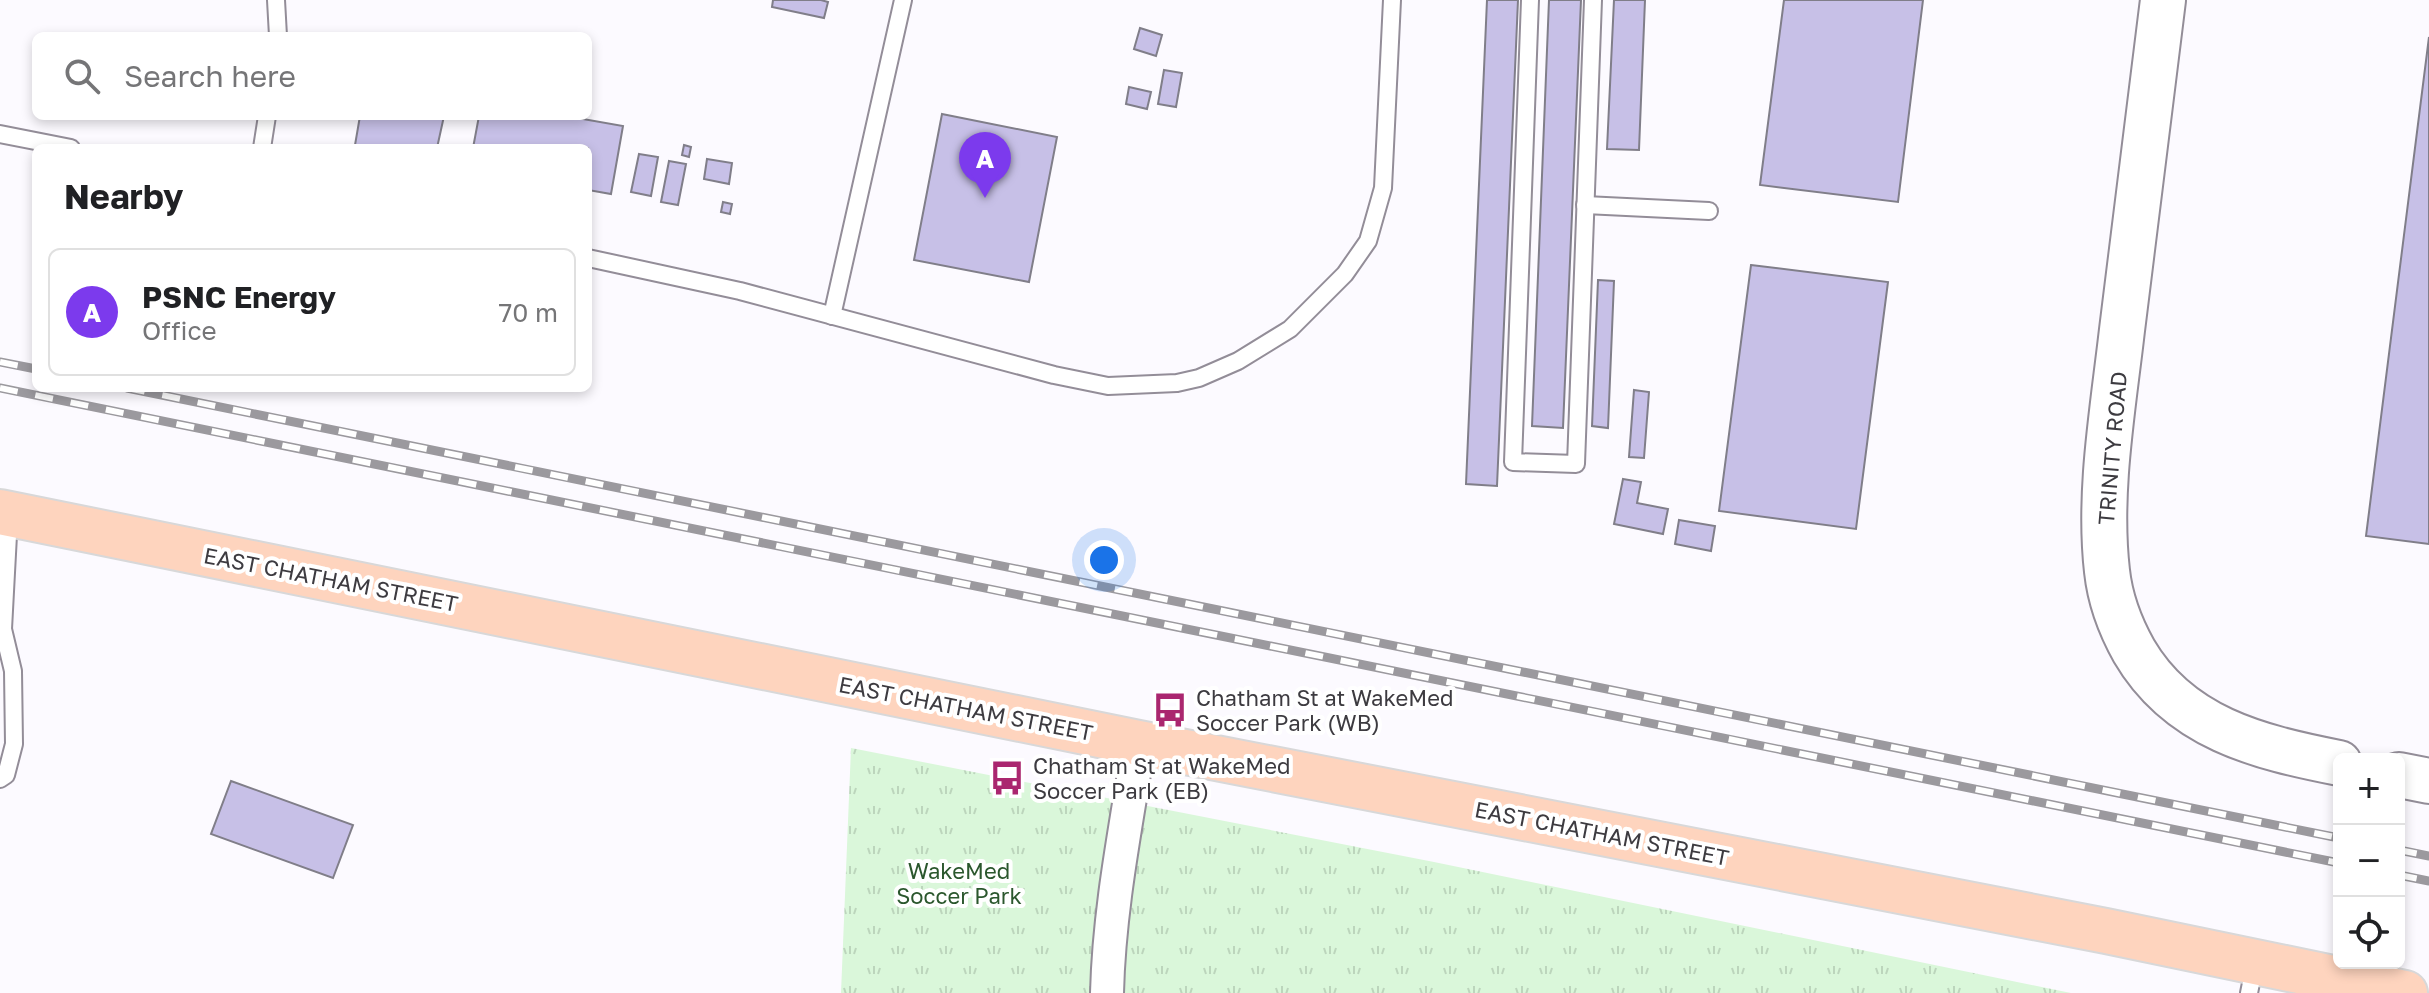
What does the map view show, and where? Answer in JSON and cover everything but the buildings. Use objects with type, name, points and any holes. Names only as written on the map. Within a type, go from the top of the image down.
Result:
[{"type":"main road","name":"TRINITY ROAD","points":[[2163,0],[2106,483],[2104,542],[2111,597],[2135,652],[2148,670],[2176,699],[2205,722],[2280,751],[2333,762]]},
{"type":"main road","name":"EAST CHATHAM STREET","points":[[4,513],[1139,743],[2075,924],[2252,977],[2405,993]]},
{"type":"main road","points":[[2405,776],[2429,781]]},
{"type":"street","points":[[1107,993],[1113,910],[1139,743]]},
{"type":"lane","points":[[276,0],[278,32]]},
{"type":"lane","points":[[832,316],[903,0]]},
{"type":"lane","points":[[592,259],[740,291],[1054,375],[1108,386],[1177,383],[1199,378],[1238,361],[1290,329],[1345,274],[1368,241],[1383,188],[1392,0]]},
{"type":"lane","points":[[1530,0],[1513,462],[1576,464],[1593,0]]},
{"type":"lane","points":[[263,144],[266,120]]},
{"type":"lane","points":[[0,134],[51,144]]},
{"type":"lane","points":[[1585,205],[1709,211]]},
{"type":"lane","points":[[0,779],[6,775],[14,744],[13,671],[3,629],[4,513]]},
{"type":"green space","name":"WakeMed Soccer Park","points":[[851,748],[1434,862],[2071,993],[841,993]]},
{"type":"railway","points":[[0,362],[32,368]]},
{"type":"railway","points":[[0,388],[2333,862]]},
{"type":"railway","points":[[147,392],[2333,837]]},
{"type":"railway","points":[[2405,851],[2429,856]]},
{"type":"railway","points":[[2405,876],[2429,881]]},
{"type":"place","name":"PSNC Energy","points":[[985,198]]},
{"type":"place","name":"Chatham St at WakeMed Soccer Park (WB)","points":[[1170,710]]},
{"type":"place","name":"Chatham St at WakeMed Soccer Park (EB)","points":[[1007,778]]}]
